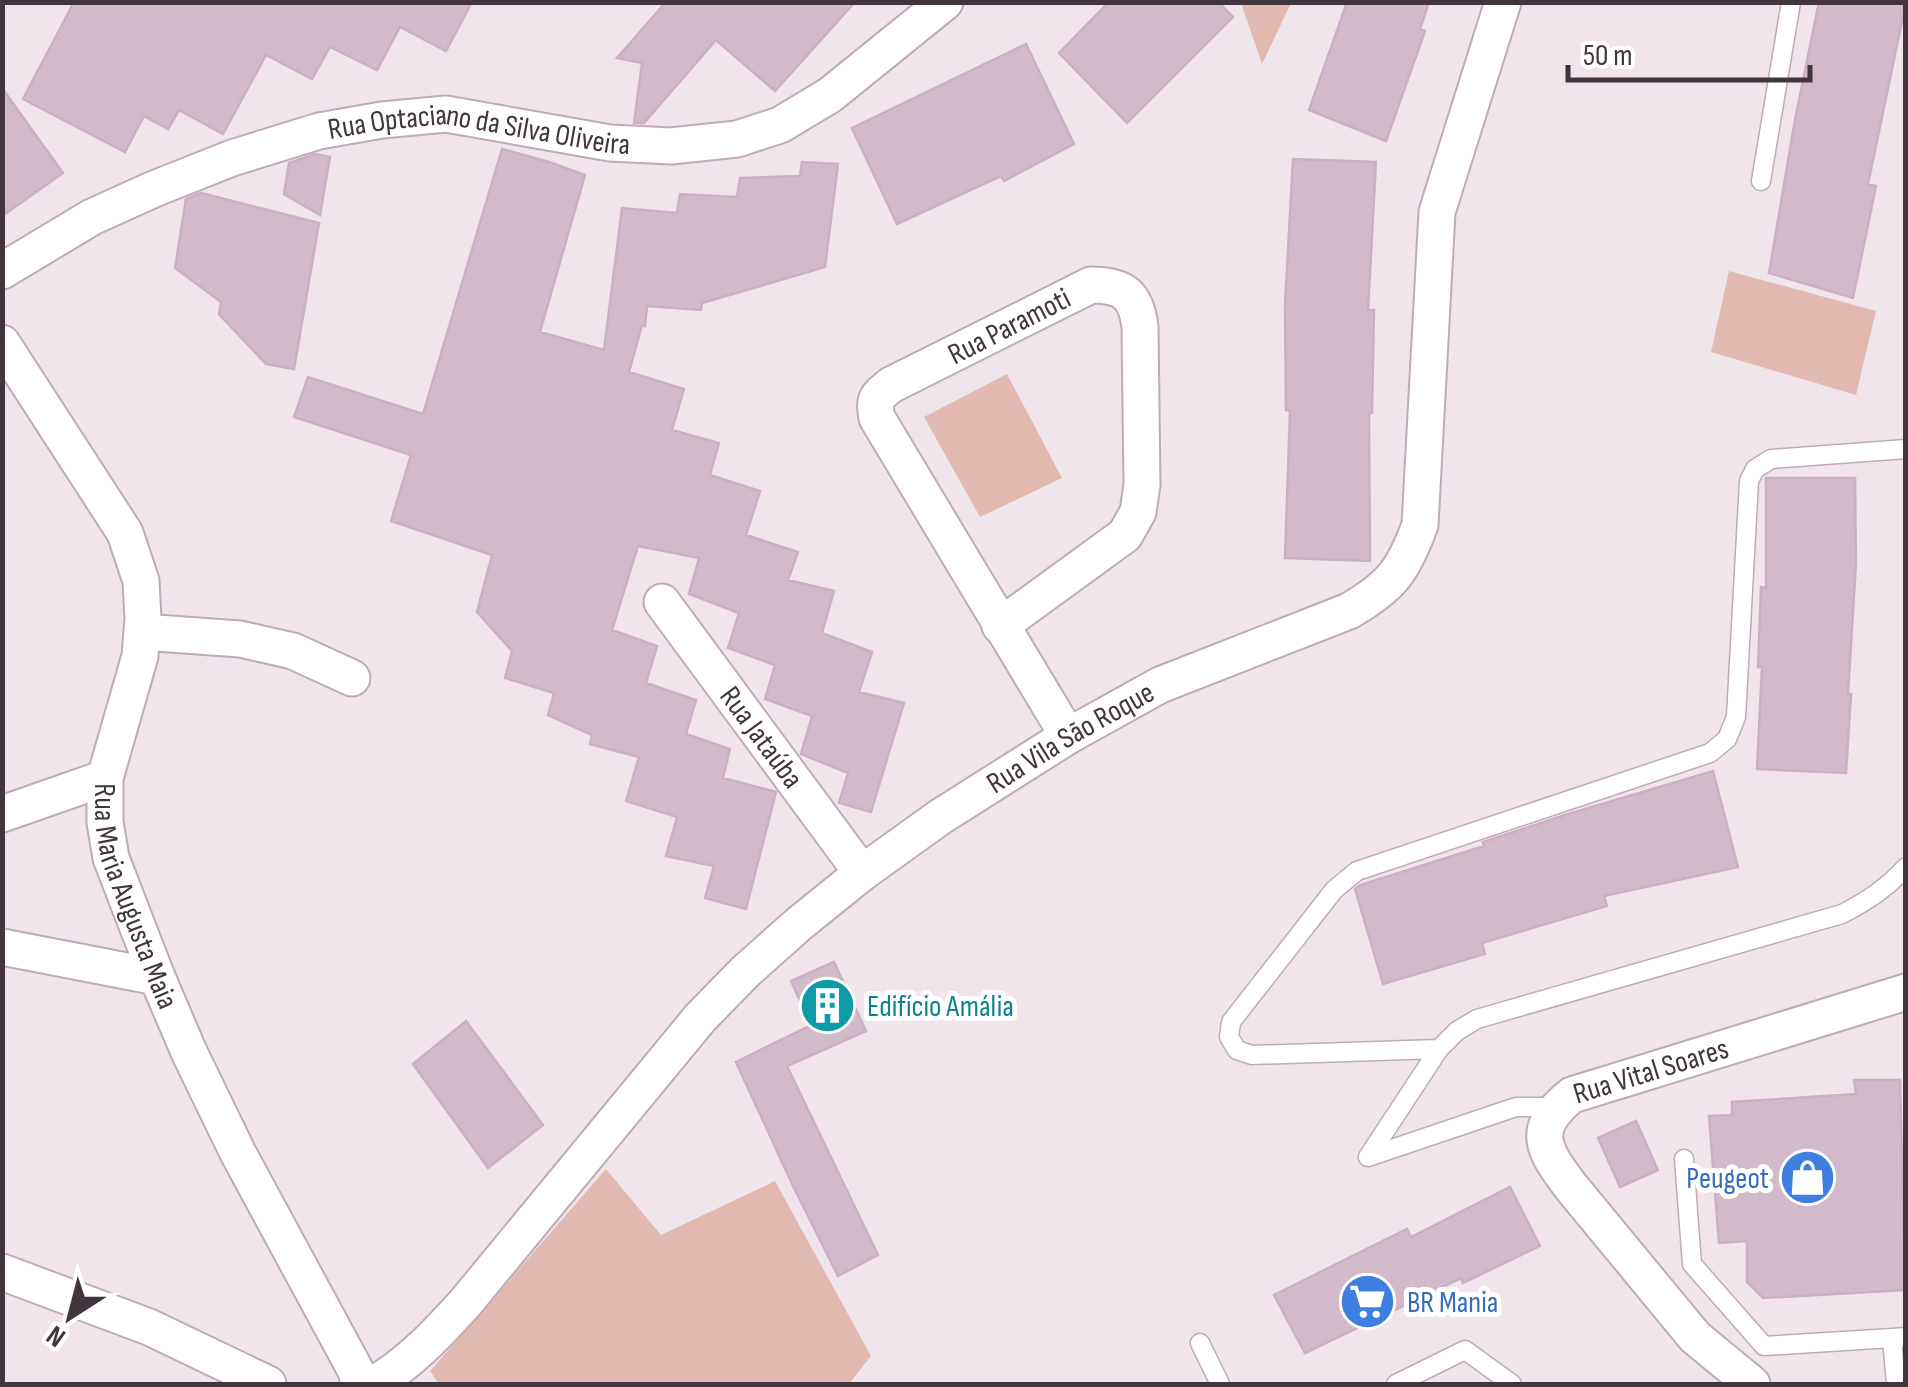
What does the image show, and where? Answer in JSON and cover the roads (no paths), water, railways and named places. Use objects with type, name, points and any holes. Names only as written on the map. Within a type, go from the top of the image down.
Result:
[{"type":"street","name":"Rua Optaciano da Silva Oliveira","points":[[2,271],[92,218],[154,189],[249,152],[318,131],[366,122],[446,114],[610,143],[672,146],[737,139],[780,125],[830,94],[945,2]]},
{"type":"street","name":"Rua Vila São Roque","points":[[374,1384],[407,1361],[456,1313],[700,1018],[746,971],[862,873],[1068,736],[1160,685],[1349,610],[1384,588],[1408,556],[1420,525],[1438,212],[1502,2]]},
{"type":"street","name":"Rua Paramoti","points":[[1000,626],[1125,535],[1138,512],[1142,485],[1138,308],[1126,292],[1110,285],[1091,285],[891,385],[878,396],[875,407],[877,418],[1000,626],[1068,736]]},
{"type":"street","name":"Rua Maria Augusta Maia","points":[[2,343],[125,534],[140,581],[140,656],[105,778],[105,822],[111,858],[189,1052],[359,1384]]},
{"type":"street","name":"Rua Jataúba","points":[[662,602],[862,873]]},
{"type":"street","points":[[142,632],[240,639],[293,651],[352,678]]},
{"type":"street","points":[[2,814],[105,778]]},
{"type":"street","points":[[2,946],[157,977]]},
{"type":"street","name":"Rua Vital Soares","points":[[1711,1384],[1708,1359],[1695,1337],[1553,1164],[1544,1143],[1548,1122],[1557,1107],[1572,1095],[1906,992]]},
{"type":"street","points":[[2,1272],[149,1327],[268,1384]]},
{"type":"street","name":"Rua Vital Soares","points":[[1695,1337],[1752,1384]]},
{"type":"lane","points":[[1761,181],[1791,2]]},
{"type":"lane","points":[[1440,1049],[1252,1055],[1238,1050],[1229,1037],[1231,1022],[1334,890],[1356,870],[1710,753],[1726,739],[1736,717],[1749,481],[1755,469],[1771,460],[1906,449]]},
{"type":"lane","points":[[1557,1107],[1516,1107],[1368,1158],[1456,1031],[1477,1020],[1842,914],[1890,884],[1906,867]]},
{"type":"lane","points":[[1684,1159],[1692,1264],[1764,1346],[1899,1337],[1896,1384]]},
{"type":"lane","points":[[1200,1344],[1220,1384]]},
{"type":"lane","points":[[1396,1384],[1465,1350],[1512,1384]]},
{"type":"place","name":"Edifício Amália","points":[[828,1006]]},
{"type":"place","name":"Peugeot","points":[[1808,1178]]},
{"type":"place","name":"BR Mania","points":[[1368,1302]]}]
